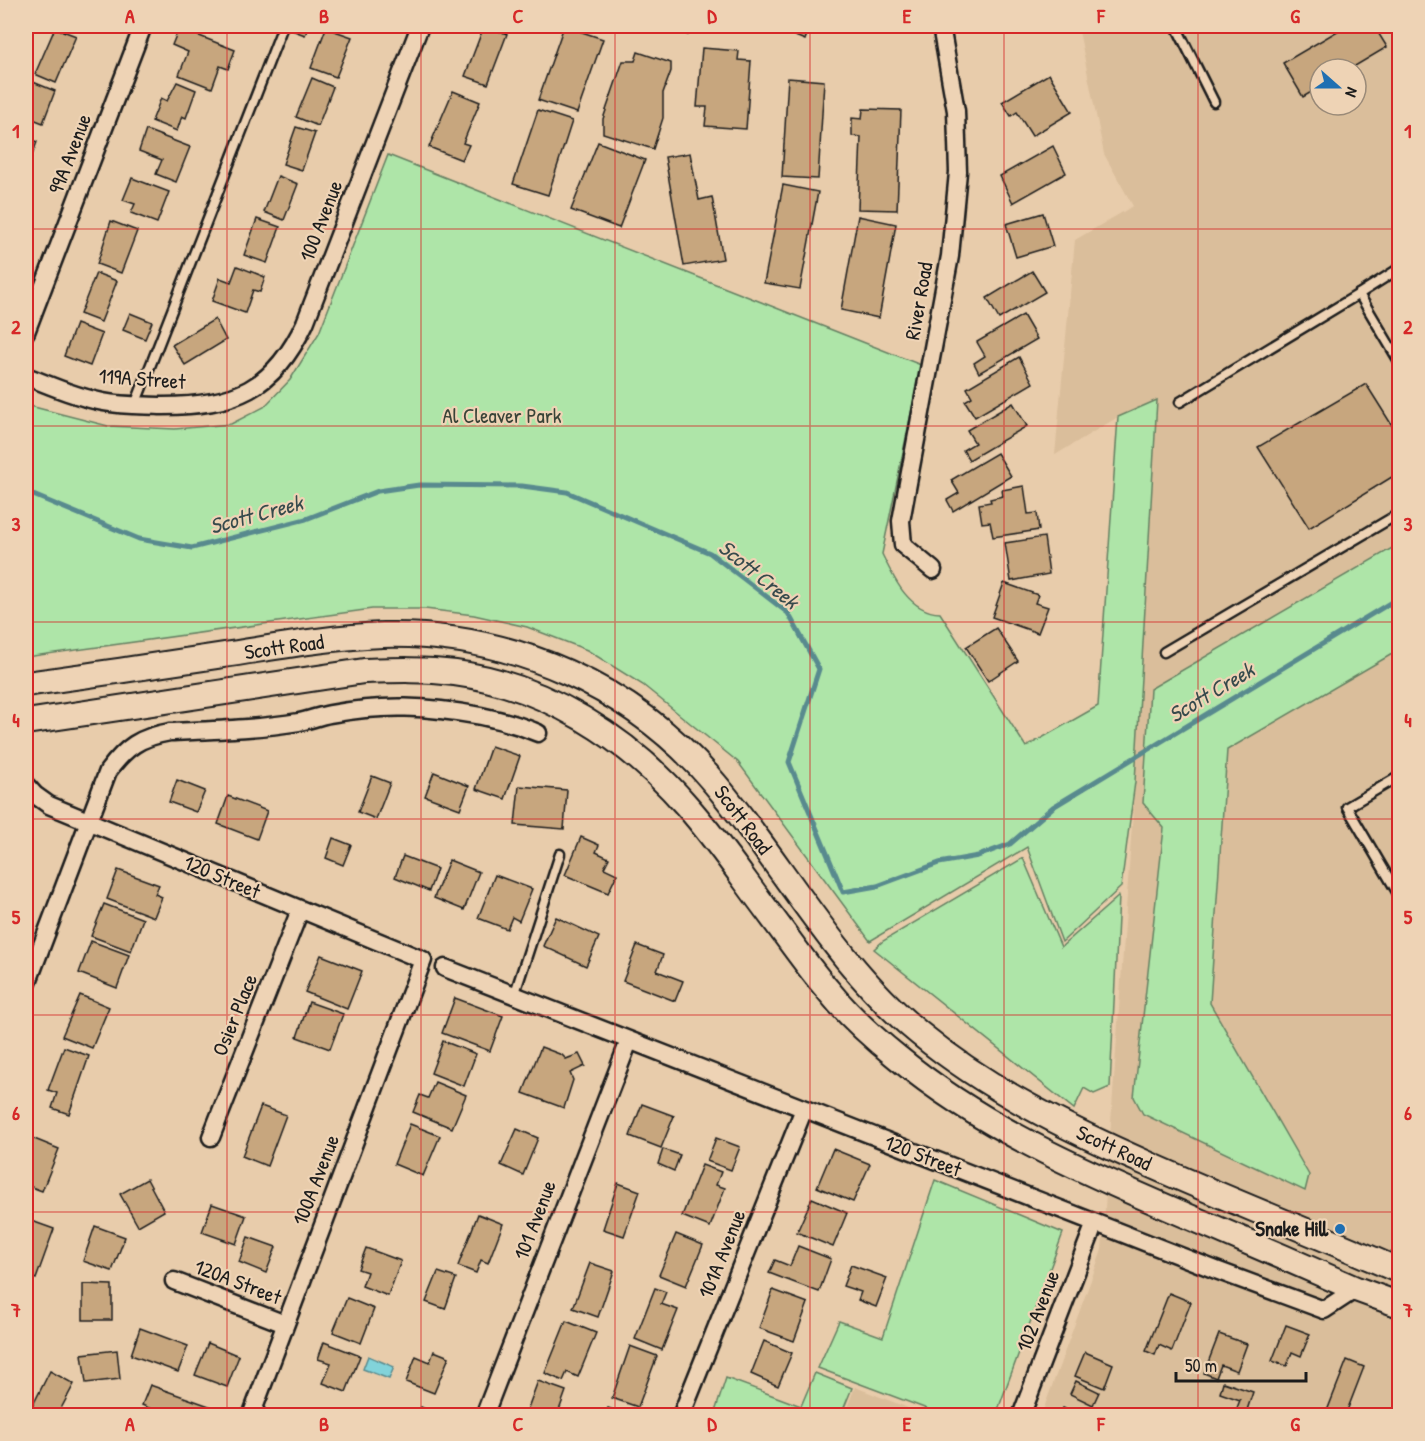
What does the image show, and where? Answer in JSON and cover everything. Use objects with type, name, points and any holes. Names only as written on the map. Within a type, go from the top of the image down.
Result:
[{"type":"main road","name":"Scott Road","points":[[26,684],[305,643],[386,635],[418,636],[496,647],[549,664],[593,684],[623,702],[696,762],[744,820],[853,965],[884,1000],[918,1032],[993,1085],[1117,1151],[1400,1271]]},
{"type":"main road","name":"Scott Road","points":[[26,722],[311,677],[364,671],[414,669],[456,673],[486,679],[554,703],[590,722],[626,747],[659,776],[716,842],[827,990],[897,1057],[980,1114],[1069,1164],[1356,1289]]},
{"type":"main road","points":[[1356,1289],[1400,1305]]},
{"type":"street","name":"99A Avenue","points":[[26,332],[143,26]]},
{"type":"street","name":"100 Avenue","points":[[222,400],[261,382],[281,363],[302,330],[420,26]]},
{"type":"street","name":"River Road","points":[[933,570],[903,545],[901,521],[950,256],[958,172],[956,111],[941,26]]},
{"type":"street","name":"119A Street","points":[[26,376],[110,404],[191,405],[222,400]]},
{"type":"street","points":[[26,987],[108,771],[129,746],[155,735],[267,726],[393,707],[429,707],[464,713],[511,722],[538,733]]},
{"type":"street","name":"120 Street","points":[[26,785],[49,805],[423,960]]},
{"type":"street","name":"Osier Place","points":[[211,1137],[300,910]]},
{"type":"street","name":"100A Avenue","points":[[251,1416],[423,960]]},
{"type":"street","name":"120 Street","points":[[445,968],[1095,1223],[1324,1310],[1356,1289]]},
{"type":"street","name":"101 Avenue","points":[[484,1416],[630,1041]]},
{"type":"street","name":"101A Avenue","points":[[681,1416],[804,1109]]},
{"type":"street","name":"102 Avenue","points":[[1021,1416],[1095,1223]]},
{"type":"street","name":"120A Street","points":[[174,1281],[285,1324]]},
{"type":"lane","points":[[135,405],[283,26]]},
{"type":"lane","points":[[1176,26],[1214,102]]},
{"type":"lane","points":[[1180,402],[1400,268]]},
{"type":"lane","points":[[1359,294],[1400,363]]},
{"type":"lane","points":[[1164,652],[1400,513]]},
{"type":"lane","points":[[1400,776],[1347,807],[1400,897]]},
{"type":"lane","points":[[514,996],[560,854]]},
{"type":"shaded area","points":[[1078,26],[1399,26],[1399,1415],[1041,1416],[1102,1250],[1135,782],[1157,401],[1118,417],[1055,455],[1075,240],[1133,206],[1104,154]]},
{"type":"shaded area","points":[[855,1387],[926,1415],[844,1415]]},
{"type":"green space","name":"Al Cleaver Park","points":[[388,155],[921,365],[882,554],[897,583],[911,600],[920,607],[940,613],[1026,747],[1098,706],[1118,417],[1157,400],[1135,782],[1121,887],[1062,942],[1027,847],[870,941],[738,762],[643,685],[587,650],[527,627],[474,615],[425,609],[372,609],[26,657],[26,405],[108,426],[175,429],[231,424],[264,407],[290,380],[319,333]]},
{"type":"green space","points":[[1399,544],[1399,650],[1227,750],[1210,1003],[1309,1175],[1305,1191],[1143,1114],[1134,1097],[1164,828],[1143,803],[1150,689]]},
{"type":"green space","points":[[1023,858],[1061,947],[1119,896],[1110,1087],[1094,1094],[1084,1088],[1074,1109],[874,949],[883,941]]},
{"type":"green space","points":[[935,1180],[1063,1233],[996,1415],[943,1415],[818,1368],[839,1321],[883,1337]]},
{"type":"green space","points":[[815,1373],[852,1388],[841,1415],[714,1415],[726,1378],[801,1406]]},
{"type":"water","points":[[368,1356],[394,1367],[389,1379],[363,1369]]},
{"type":"building","points":[[193,26],[215,26],[212,32]]},
{"type":"building","points":[[290,26],[309,26],[305,35],[289,29]]},
{"type":"building","points":[[484,26],[507,34],[488,84],[465,76]]},
{"type":"building","points":[[564,26],[603,39],[577,113],[538,100]]},
{"type":"building","points":[[669,26],[692,26],[688,35]]},
{"type":"building","points":[[770,26],[810,26],[805,40]]},
{"type":"building","points":[[1346,26],[1374,26],[1387,47],[1368,58],[1308,57],[1308,94],[1303,97],[1283,63]]},
{"type":"building","points":[[55,28],[76,36],[56,83],[35,74]]},
{"type":"building","points":[[179,28],[235,50],[228,69],[220,66],[212,88],[179,75],[188,52],[172,45]]},
{"type":"building","points":[[326,28],[352,37],[336,77],[311,68]]},
{"type":"building","points":[[702,48],[739,51],[738,60],[751,61],[746,129],[705,126],[707,107],[697,107]]},
{"type":"building","points":[[638,52],[671,63],[671,71],[663,93],[663,118],[653,149],[603,133],[603,119],[623,61],[635,61]]},
{"type":"building","points":[[1049,74],[1072,112],[1032,136],[1017,112],[1011,116],[1002,102]]},
{"type":"building","points":[[312,78],[333,87],[318,126],[296,117]]},
{"type":"building","points":[[788,78],[824,81],[818,179],[782,177]]},
{"type":"building","points":[[33,82],[55,91],[43,123],[28,117],[26,124],[26,100]]},
{"type":"building","points":[[177,82],[196,90],[186,118],[182,116],[177,131],[152,121],[161,98],[167,101]]},
{"type":"building","points":[[453,91],[480,102],[463,143],[469,145],[462,160],[429,147]]},
{"type":"building","points":[[863,109],[901,110],[897,210],[858,209],[861,137],[852,136],[852,118],[862,119]]},
{"type":"building","points":[[538,110],[572,121],[548,195],[513,184]]},
{"type":"building","points":[[296,127],[315,133],[302,170],[283,164]]},
{"type":"building","points":[[146,130],[190,147],[176,182],[156,174],[162,160],[139,151]]},
{"type":"building","points":[[26,137],[37,142],[26,172]]},
{"type":"building","points":[[598,142],[645,160],[619,228],[571,210]]},
{"type":"building","points":[[1053,146],[1066,173],[1013,203],[1000,176]]},
{"type":"building","points":[[690,153],[699,200],[712,197],[723,259],[684,266],[665,157]]},
{"type":"building","points":[[278,176],[298,184],[284,220],[264,212]]},
{"type":"building","points":[[132,178],[169,192],[157,223],[131,213],[135,204],[123,200]]},
{"type":"building","points":[[783,185],[818,192],[800,289],[764,283]]},
{"type":"building","points":[[1043,213],[1053,246],[1016,257],[1006,224]]},
{"type":"building","points":[[858,216],[896,224],[879,318],[841,310]]},
{"type":"building","points":[[257,219],[280,227],[267,263],[244,255]]},
{"type":"building","points":[[111,221],[137,231],[121,273],[97,264]]},
{"type":"building","points":[[237,266],[265,277],[260,292],[253,290],[245,313],[212,301],[220,278],[231,282]]},
{"type":"building","points":[[1032,271],[1045,292],[999,319],[987,298]]},
{"type":"building","points":[[96,273],[117,281],[101,322],[80,314]]},
{"type":"building","points":[[130,313],[152,322],[145,339],[123,330]]},
{"type":"building","points":[[1023,315],[1037,339],[979,373],[974,363],[985,356],[977,342]]},
{"type":"building","points":[[215,319],[226,340],[185,365],[172,345]]},
{"type":"building","points":[[76,324],[102,334],[90,366],[64,356]]},
{"type":"building","points":[[1019,357],[1033,383],[975,417],[965,401],[972,397],[967,388]]},
{"type":"building","points":[[1366,384],[1400,438],[1400,472],[1309,528],[1258,447]]},
{"type":"building","points":[[1013,403],[1027,426],[969,460],[963,450],[975,443],[967,430]]},
{"type":"building","points":[[997,453],[1011,476],[953,511],[947,500],[959,493],[951,480]]},
{"type":"building","points":[[1024,486],[1028,514],[1037,513],[1039,530],[993,537],[990,522],[982,523],[979,504],[991,502],[990,499],[1003,496],[1002,490]]},
{"type":"building","points":[[1044,537],[1049,574],[1011,581],[1005,543]]},
{"type":"building","points":[[1004,583],[1038,595],[1035,603],[1048,607],[1038,633],[992,617]]},
{"type":"building","points":[[996,628],[1018,661],[988,681],[966,647]]},
{"type":"building","points":[[491,746],[520,756],[505,799],[476,789]]},
{"type":"building","points":[[434,772],[469,786],[460,809],[425,796]]},
{"type":"building","points":[[372,776],[390,783],[376,819],[358,812]]},
{"type":"building","points":[[177,780],[205,791],[196,812],[169,802]]},
{"type":"building","points":[[519,786],[567,790],[564,829],[515,825]]},
{"type":"building","points":[[228,796],[267,811],[257,839],[218,824]]},
{"type":"building","points":[[581,837],[599,845],[596,852],[609,858],[604,868],[617,874],[608,893],[565,875]]},
{"type":"building","points":[[333,838],[351,845],[343,865],[326,858]]},
{"type":"building","points":[[403,856],[437,869],[429,891],[395,877]]},
{"type":"building","points":[[449,860],[479,872],[464,910],[434,898]]},
{"type":"building","points":[[118,870],[159,885],[155,894],[162,897],[154,917],[107,899]]},
{"type":"building","points":[[495,875],[532,889],[519,921],[512,917],[507,929],[478,918]]},
{"type":"building","points":[[104,904],[143,919],[131,951],[91,936]]},
{"type":"building","points":[[556,917],[599,937],[586,966],[543,946]]},
{"type":"building","points":[[91,941],[129,955],[117,988],[79,973]]},
{"type":"building","points":[[637,945],[663,955],[657,971],[683,981],[675,1001],[623,981]]},
{"type":"building","points":[[321,955],[362,971],[347,1009],[305,992]]},
{"type":"building","points":[[80,995],[109,1007],[92,1048],[62,1036]]},
{"type":"building","points":[[455,998],[503,1016],[490,1051],[442,1033]]},
{"type":"building","points":[[309,1002],[343,1014],[330,1049],[297,1037]]},
{"type":"building","points":[[443,1041],[476,1054],[464,1086],[431,1073]]},
{"type":"building","points":[[64,1047],[89,1056],[69,1114],[52,1108],[57,1093],[48,1090]]},
{"type":"building","points":[[541,1047],[562,1055],[566,1059],[579,1054],[585,1066],[570,1073],[573,1080],[564,1108],[523,1093]]},
{"type":"building","points":[[435,1082],[466,1095],[452,1128],[413,1112],[420,1095],[428,1098]]},
{"type":"building","points":[[642,1104],[674,1116],[661,1148],[630,1136]]},
{"type":"building","points":[[261,1106],[286,1115],[267,1166],[242,1156]]},
{"type":"building","points":[[410,1124],[440,1136],[423,1176],[394,1164]]},
{"type":"building","points":[[517,1129],[538,1138],[523,1175],[501,1165]]},
{"type":"building","points":[[27,1136],[59,1149],[42,1191],[26,1185]]},
{"type":"building","points":[[716,1138],[740,1147],[731,1170],[707,1161]]},
{"type":"building","points":[[663,1149],[680,1155],[674,1171],[658,1164]]},
{"type":"building","points":[[833,1149],[870,1164],[853,1202],[817,1187]]},
{"type":"building","points":[[702,1165],[721,1172],[716,1185],[725,1188],[710,1227],[682,1216]]},
{"type":"building","points":[[147,1179],[164,1211],[138,1226],[120,1194]]},
{"type":"building","points":[[618,1183],[640,1191],[624,1236],[603,1229]]},
{"type":"building","points":[[812,1198],[847,1213],[833,1247],[797,1232]]},
{"type":"building","points":[[212,1204],[246,1216],[236,1244],[202,1232]]},
{"type":"building","points":[[478,1214],[503,1224],[488,1263],[481,1260],[476,1273],[458,1266]]},
{"type":"building","points":[[26,1219],[54,1229],[36,1279],[26,1275]]},
{"type":"building","points":[[95,1226],[125,1237],[112,1271],[83,1261]]},
{"type":"building","points":[[676,1234],[703,1245],[686,1286],[659,1275]]},
{"type":"building","points":[[248,1237],[276,1247],[266,1273],[239,1262]]},
{"type":"building","points":[[798,1246],[831,1259],[819,1292],[769,1273],[775,1260],[790,1266]]},
{"type":"building","points":[[366,1248],[401,1261],[388,1296],[362,1286],[367,1272],[358,1269]]},
{"type":"building","points":[[590,1263],[614,1271],[598,1317],[573,1308]]},
{"type":"building","points":[[851,1265],[887,1278],[876,1307],[858,1300],[861,1292],[843,1286]]},
{"type":"building","points":[[438,1272],[456,1278],[445,1309],[426,1302]]},
{"type":"building","points":[[83,1284],[112,1285],[112,1320],[83,1320]]},
{"type":"building","points":[[655,1288],[666,1292],[661,1304],[678,1310],[662,1350],[635,1339]]},
{"type":"building","points":[[773,1290],[808,1303],[794,1341],[759,1328]]},
{"type":"building","points":[[1169,1293],[1191,1302],[1172,1351],[1159,1345],[1155,1355],[1146,1351]]},
{"type":"building","points":[[347,1298],[374,1309],[361,1343],[333,1332]]},
{"type":"building","points":[[566,1321],[596,1333],[578,1377],[567,1372],[563,1381],[545,1373]]},
{"type":"building","points":[[1286,1325],[1310,1334],[1301,1356],[1292,1352],[1287,1366],[1272,1361]]},
{"type":"building","points":[[140,1328],[188,1346],[178,1372],[131,1355]]},
{"type":"building","points":[[1219,1334],[1247,1344],[1237,1371],[1221,1365],[1216,1378],[1204,1373]]},
{"type":"building","points":[[764,1341],[792,1353],[778,1386],[751,1374]]},
{"type":"building","points":[[324,1342],[360,1356],[346,1392],[323,1383],[331,1363],[318,1359]]},
{"type":"building","points":[[208,1343],[239,1356],[227,1387],[195,1375]]},
{"type":"building","points":[[630,1346],[657,1356],[638,1407],[612,1398]]},
{"type":"building","points":[[117,1350],[120,1379],[86,1383],[82,1354]]},
{"type":"building","points":[[434,1351],[449,1357],[434,1393],[406,1382],[416,1356],[430,1362]]},
{"type":"building","points":[[1085,1352],[1113,1364],[1104,1388],[1075,1376]]},
{"type":"building","points":[[1347,1360],[1364,1367],[1345,1416],[1325,1416]]},
{"type":"building","points":[[50,1371],[74,1384],[57,1416],[49,1416],[32,1407]]},
{"type":"building","points":[[538,1381],[566,1391],[557,1416],[525,1416]]},
{"type":"building","points":[[1076,1381],[1099,1392],[1093,1405],[1070,1394]]},
{"type":"building","points":[[1223,1382],[1253,1392],[1245,1416],[1234,1416],[1240,1400],[1220,1393]]},
{"type":"building","points":[[150,1385],[212,1407],[209,1416],[167,1416],[142,1405]]},
{"type":"building","points":[[421,1407],[433,1413],[432,1416],[417,1416]]},
{"type":"building","points":[[608,1408],[630,1416],[605,1416]]},
{"type":"building","points":[[1063,1408],[1082,1416],[1060,1416]]},
{"type":"building","points":[[370,1409],[381,1413],[380,1416],[367,1416]]},
{"type":"waterway","name":"Scott Creek","points":[[26,492],[139,539],[192,548],[306,519],[378,491],[419,485],[522,486],[567,492],[710,553],[788,613],[819,669],[789,762],[843,892],[877,886],[939,863],[978,856],[1010,844],[1053,807],[1400,597]]},
{"type":"place","name":"Snake Hill","points":[[1340,1229]]}]
